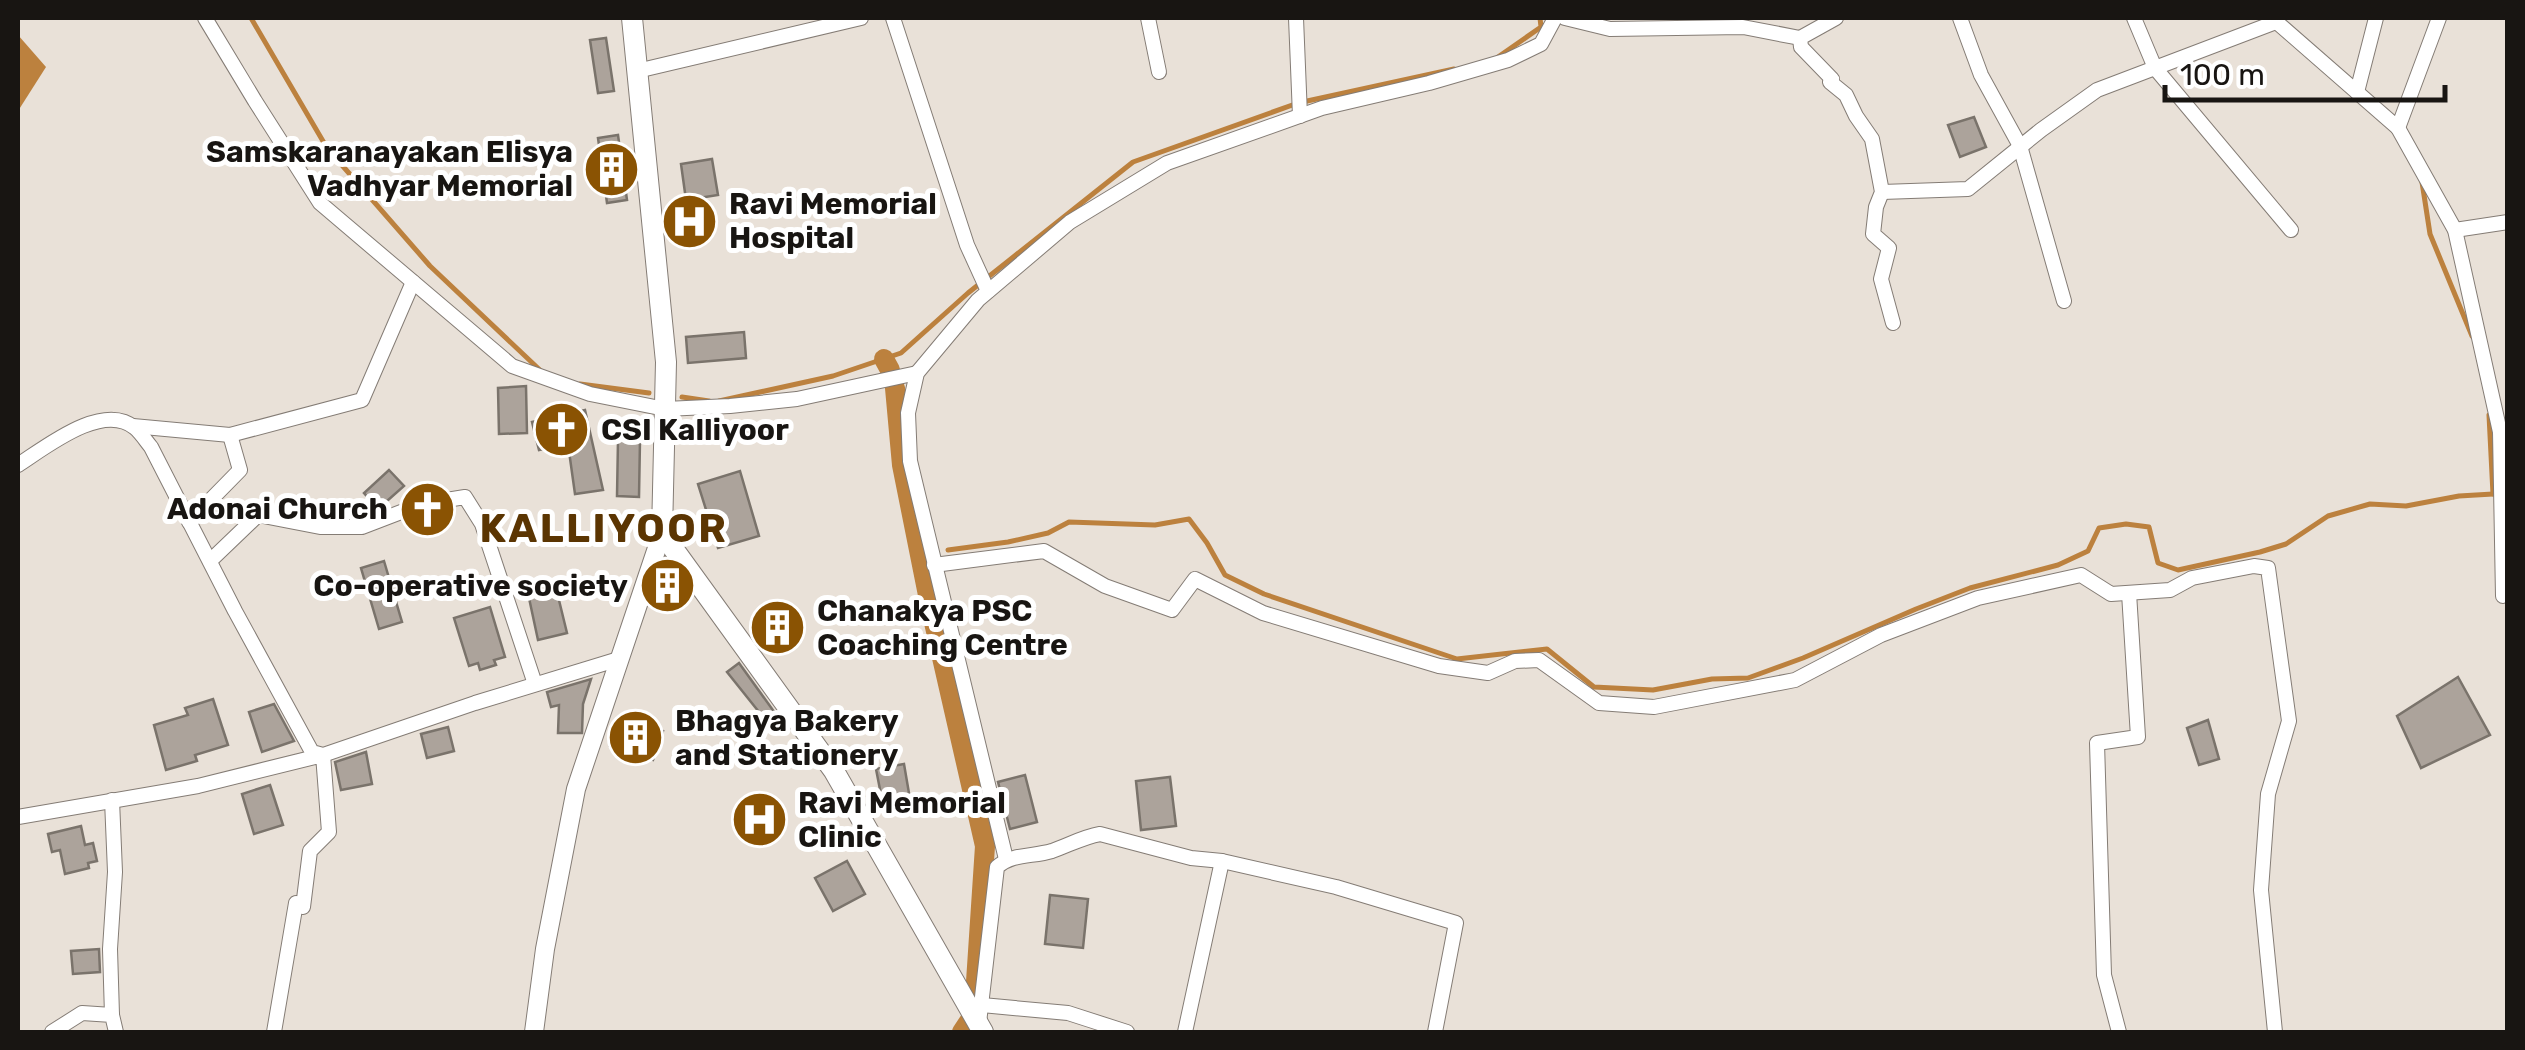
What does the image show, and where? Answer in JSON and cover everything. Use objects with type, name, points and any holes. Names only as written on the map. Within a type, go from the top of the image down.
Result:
[{"type":"main road","points":[[632,18],[666,362],[662,533],[834,771],[979,1024]]},
{"type":"street","points":[[206,18],[320,202],[512,366],[590,394],[665,409],[796,399],[917,373]]},
{"type":"street","points":[[637,71],[861,18]]},
{"type":"street","points":[[893,18],[967,246],[988,291]]},
{"type":"street","points":[[1148,18],[1159,72]]},
{"type":"street","points":[[1296,18],[1300,115]]},
{"type":"street","points":[[1006,859],[910,461],[908,413],[917,373],[988,291],[1070,222],[1167,162],[1322,108],[1508,60],[1541,44],[1555,18]]},
{"type":"street","points":[[1565,18],[1610,29],[1743,27],[1800,38],[1836,18]]},
{"type":"street","points":[[1960,18],[1981,75],[2020,146],[2064,302]]},
{"type":"street","points":[[2134,18],[2155,68],[2290,230]]},
{"type":"street","points":[[2357,92],[2376,18]]},
{"type":"street","points":[[2398,128],[2439,18]]},
{"type":"street","points":[[1882,192],[1968,188],[2098,90],[2274,20],[2398,128],[2454,230],[2500,432],[2503,596]]},
{"type":"street","points":[[1800,38],[1801,46],[1832,79],[1830,82],[1846,95],[1872,138],[1882,192],[1873,234],[1889,248],[1881,280],[1893,323]]},
{"type":"street","points":[[2454,230],[2508,222]]},
{"type":"street","points":[[18,465],[90,422],[115,419],[133,426],[230,435],[362,400],[413,282]]},
{"type":"street","points":[[133,426],[150,447],[312,752],[323,755]]},
{"type":"street","points":[[189,522],[240,470],[230,435]]},
{"type":"street","points":[[210,561],[258,515],[320,527],[362,527],[422,504],[464,498],[482,524],[534,684]]},
{"type":"street","points":[[534,1032],[545,949],[576,789],[662,533]]},
{"type":"street","points":[[934,565],[1044,551],[1105,586],[1172,610],[1196,579],[1263,613],[1439,666],[1488,673],[1515,661],[1539,660],[1599,703],[1654,708],[1796,680],[1881,635],[1978,598],[2081,575],[2111,594],[2170,590],[2192,578],[2254,566],[2268,568],[2290,721],[2268,794],[2262,890],[2275,1032]]},
{"type":"street","points":[[2119,1032],[2104,975],[2097,743],[2138,737],[2129,592]]},
{"type":"street","points":[[18,817],[198,786],[323,755],[619,659]]},
{"type":"street","points":[[274,1032],[296,903],[303,907],[310,851],[330,832],[323,755]]},
{"type":"street","points":[[112,800],[115,872],[110,948],[116,1032]]},
{"type":"street","points":[[1127,1032],[1068,1013],[979,1024],[996,867],[1006,859],[1050,852],[1100,834],[1191,858],[1222,861],[1336,887],[1456,924],[1435,1032]]},
{"type":"street","points":[[1184,1032],[1222,861]]},
{"type":"street","points":[[52,1032],[82,1013],[112,1015]]},
{"type":"shaded area","points":[[18,35],[46,67],[18,111]]},
{"type":"building","points":[[606,38],[614,91],[598,93],[590,40]]},
{"type":"building","points":[[1974,117],[1986,147],[1960,157],[1948,125]]},
{"type":"building","name":"Samskaranayakan Elisya Vadhyar Memorial","points":[[618,135],[627,200],[607,203],[598,138]]},
{"type":"building","points":[[712,159],[718,195],[686,200],[681,164]]},
{"type":"building","points":[[744,332],[746,358],[688,363],[686,337]]},
{"type":"building","points":[[526,386],[527,433],[499,434],[498,388]]},
{"type":"building","points":[[585,410],[603,490],[575,494],[568,444],[539,450],[532,422]]},
{"type":"building","points":[[618,440],[640,440],[639,497],[617,496]]},
{"type":"building","points":[[389,470],[404,486],[378,509],[364,493]]},
{"type":"building","points":[[740,471],[759,536],[718,548],[698,484]]},
{"type":"building","points":[[384,561],[402,622],[379,629],[361,568]]},
{"type":"building","name":"Co-operative society","points":[[665,564],[681,583],[677,600],[655,594]]},
{"type":"building","points":[[557,592],[567,633],[538,640],[529,598]]},
{"type":"building","name":"Chanakya PSC Coaching Centre","points":[[776,606],[797,640],[779,651],[759,616]]},
{"type":"building","points":[[490,607],[505,657],[480,670],[478,663],[469,666],[454,618]]},
{"type":"building","points":[[739,663],[780,720],[771,727],[727,672]]},
{"type":"building","points":[[2458,677],[2490,735],[2421,768],[2397,716]]},
{"type":"building","points":[[591,679],[583,704],[582,733],[558,733],[559,705],[551,707],[547,692]]},
{"type":"building","points":[[213,699],[228,745],[195,755],[197,761],[166,770],[154,725],[188,715],[185,708]]},
{"type":"building","points":[[274,704],[294,741],[262,752],[249,712]]},
{"type":"building","name":"Bhagya Bakery and Stationery","points":[[619,717],[663,731],[653,760],[610,746]]},
{"type":"building","points":[[2208,720],[2219,759],[2199,765],[2187,728]]},
{"type":"building","points":[[448,727],[454,751],[427,758],[421,734]]},
{"type":"building","points":[[366,752],[372,784],[341,790],[335,762]]},
{"type":"building","points":[[904,764],[910,799],[883,805],[876,769]]},
{"type":"building","points":[[1025,775],[1037,822],[1010,829],[998,782]]},
{"type":"building","points":[[1170,777],[1176,826],[1141,830],[1136,781]]},
{"type":"building","points":[[270,785],[283,825],[254,834],[242,794]]},
{"type":"building","points":[[81,826],[85,845],[93,843],[97,861],[88,863],[89,868],[65,874],[60,850],[52,852],[48,834]]},
{"type":"building","points":[[847,861],[865,894],[833,911],[815,878]]},
{"type":"building","points":[[1050,895],[1088,899],[1083,948],[1045,944]]},
{"type":"building","points":[[99,949],[100,972],[73,974],[71,951]]},
{"type":"waterway","points":[[251,18],[327,148],[430,266],[542,372]]},
{"type":"waterway","points":[[1498,57],[1541,27],[1540,18]]},
{"type":"waterway","points":[[719,401],[833,376],[901,353],[968,293],[1133,162],[1298,103],[1454,69]]},
{"type":"waterway","points":[[2422,182],[2430,234],[2472,336]]},
{"type":"waterway","points":[[884,359],[890,370]]},
{"type":"waterway","points":[[580,384],[649,393]]},
{"type":"waterway","points":[[895,388],[902,465],[985,846],[974,1012]]},
{"type":"waterway","points":[[682,397],[709,401]]},
{"type":"waterway","points":[[2489,415],[2493,494]]},
{"type":"waterway","points":[[948,550],[1048,533],[1069,522],[1155,525],[1189,519],[1225,575],[1264,594],[1457,659],[1547,649],[1594,687],[1653,690],[1712,679],[1748,678],[1970,588],[2058,565],[2088,551],[2099,528],[2126,524],[2149,527],[2158,563],[2178,570],[2286,544],[2328,516],[2370,504],[2406,506],[2493,494]]},
{"type":"waterway","points":[[962,1032],[970,1020]]},
{"type":"place","name":"Samskaranayakan Elisya Vadhyar Memorial","points":[[612,169]]},
{"type":"place","name":"Ravi Memorial Hospital","points":[[690,221]]},
{"type":"place","name":"CSI Kalliyoor","points":[[562,430]]},
{"type":"place","name":"Adonai Church","points":[[427,509]]},
{"type":"place","name":"Co-operative society","points":[[667,586]]},
{"type":"place","name":"Chanakya PSC Coaching Centre","points":[[778,628]]},
{"type":"place","name":"Bhagya Bakery and Stationery","points":[[636,738]]},
{"type":"place","name":"Ravi Memorial Clinic","points":[[759,820]]},
{"type":"district","name":"KALLIYOOR","points":[[604,528]]}]
